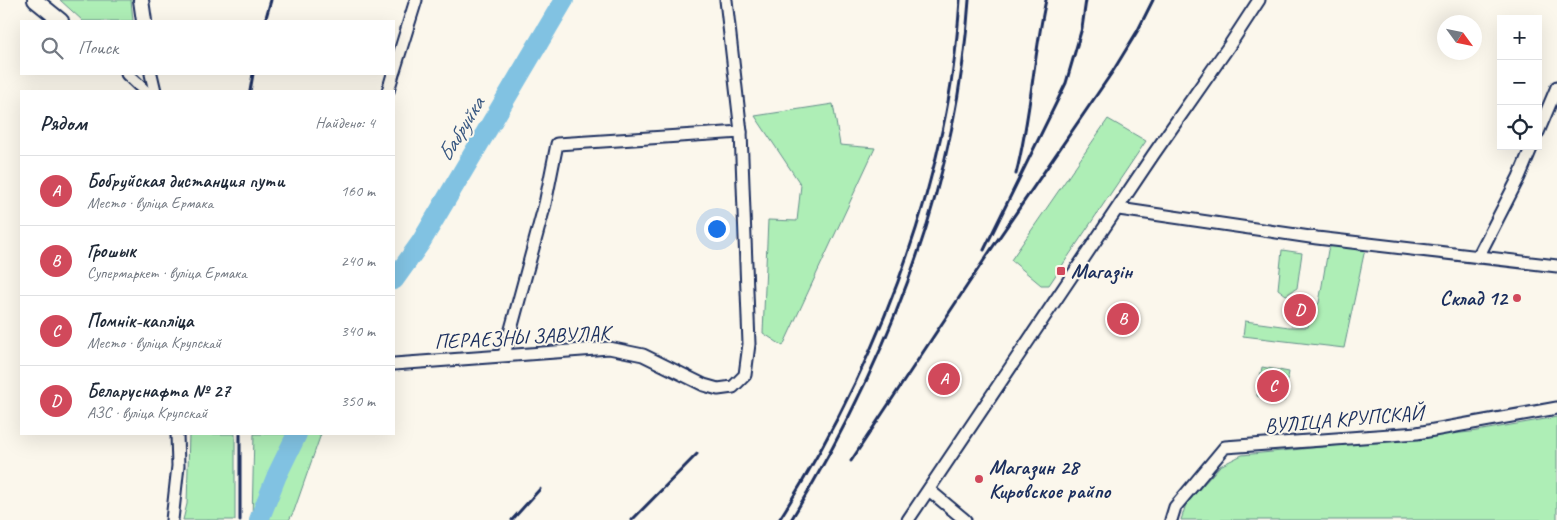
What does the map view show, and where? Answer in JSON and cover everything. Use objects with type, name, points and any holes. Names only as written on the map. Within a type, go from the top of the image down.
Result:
[{"type":"main road","points":[[35,0],[61,20]]},
{"type":"main road","points":[[141,0],[144,20]]},
{"type":"street","points":[[395,67],[416,0]]},
{"type":"street","points":[[504,355],[545,204],[556,144],[741,132],[726,0]]},
{"type":"street","points":[[908,520],[1259,0]]},
{"type":"street","points":[[128,75],[144,90]]},
{"type":"street","points":[[151,75],[155,90]]},
{"type":"street","points":[[388,90],[392,75]]},
{"type":"street","points":[[1542,123],[1557,87]]},
{"type":"street","name":"ПЕРАЕЗНЫ ЗАВУЛАК","points":[[395,364],[609,348],[643,355],[704,385],[718,389],[733,387],[745,375],[749,344],[741,132]]},
{"type":"street","points":[[1478,257],[1519,177],[1530,150]]},
{"type":"street","points":[[1118,209],[1317,238],[1557,266]]},
{"type":"street","name":"ВУЛІЦА КРУПСКАЙ","points":[[1171,520],[1175,507],[1225,448],[1418,433],[1557,408]]},
{"type":"street","points":[[172,520],[177,473],[177,435]]},
{"type":"street","points":[[929,490],[965,520]]},
{"type":"green space","points":[[60,0],[131,0],[133,20],[82,20]]},
{"type":"green space","points":[[833,104],[840,145],[875,148],[783,346],[763,333],[768,220],[797,221],[801,185],[755,116]]},
{"type":"green space","points":[[1108,119],[1146,141],[1049,285],[1041,285],[1011,260]]},
{"type":"green space","points":[[1338,244],[1365,249],[1344,348],[1243,336],[1245,321],[1289,327],[1308,327],[1311,310],[1319,303],[1328,250],[1331,246]]},
{"type":"green space","points":[[1282,250],[1302,253],[1297,288],[1286,295],[1278,289]]},
{"type":"green space","points":[[1262,367],[1289,372],[1284,401],[1257,396]]},
{"type":"green space","points":[[1557,417],[1557,520],[1181,520],[1186,504],[1220,466],[1242,455],[1471,432]]},
{"type":"green space","points":[[189,435],[235,435],[235,520],[183,520],[187,504]]},
{"type":"green space","points":[[254,435],[321,435],[294,511],[289,520],[252,520]]},
{"type":"waterway","name":"Бабруйка","points":[[395,279],[421,242],[564,0]]},
{"type":"waterway","name":"Бабруйка","points":[[259,520],[277,475],[297,435]]},
{"type":"railway","points":[[265,20],[271,0]]},
{"type":"railway","points":[[779,520],[807,474],[856,380],[898,281],[915,231],[943,127],[954,64],[960,0]]},
{"type":"railway","points":[[791,520],[826,460],[858,398],[887,335],[912,270],[933,205],[950,138],[962,70],[969,0]]},
{"type":"railway","points":[[1016,174],[1046,0]]},
{"type":"railway","points":[[984,250],[1066,83],[1082,28],[1086,0]]},
{"type":"railway","points":[[851,461],[990,251],[1113,71],[1138,30],[1153,0]]},
{"type":"railway","points":[[250,90],[253,75]]},
{"type":"railway","points":[[240,435],[240,520]]},
{"type":"railway","points":[[632,520],[697,454]]},
{"type":"railway","points":[[512,520],[540,489]]},
{"type":"place","name":"Магазін","points":[[1061,271]]},
{"type":"place","name":"Склад 12","points":[[1517,298]]},
{"type":"place","name":"Беларуснафта № 27","points":[[1300,310]]},
{"type":"place","name":"Грошык","points":[[1123,319]]},
{"type":"place","name":"Бобруйская дистанция пути","points":[[944,379]]},
{"type":"place","name":"Помнік-капліца","points":[[1273,386]]},
{"type":"place","name":"Магазин 28 Кировское райпо","points":[[979,479]]}]
